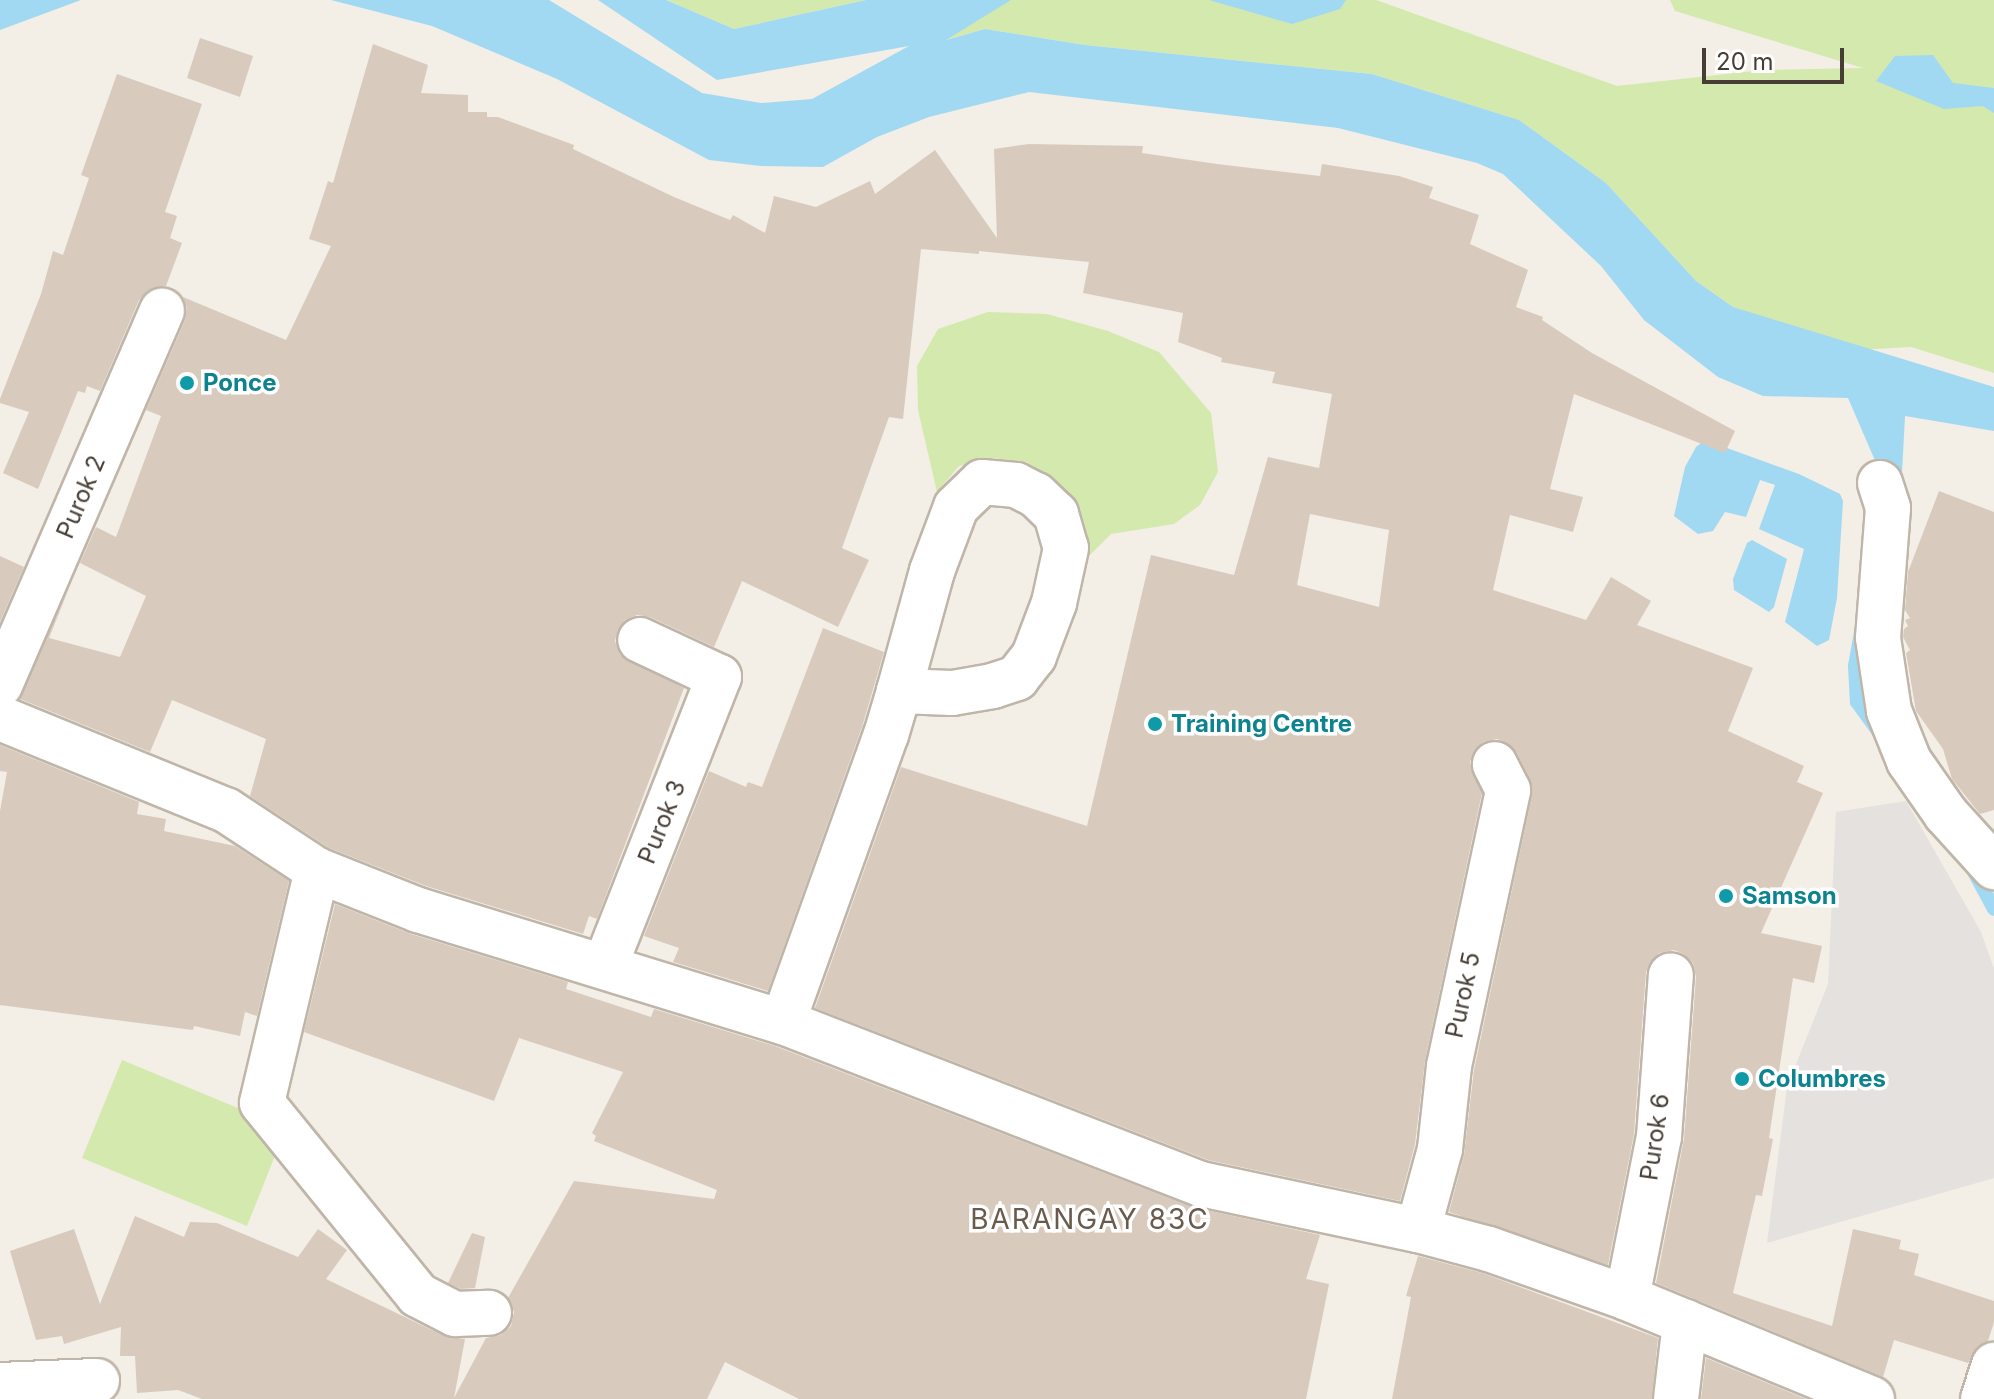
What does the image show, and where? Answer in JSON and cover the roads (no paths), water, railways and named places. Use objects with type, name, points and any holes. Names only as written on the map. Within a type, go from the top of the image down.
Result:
[{"type":"street","name":"Purok 2","points":[[0,685],[162,310]]},
{"type":"street","points":[[783,1022],[886,735],[932,571],[956,507],[982,482],[1016,485],[1036,495],[1056,514],[1066,548],[1054,603],[1034,656],[1017,678],[993,686],[952,693],[899,691]]},
{"type":"street","points":[[1880,483],[1888,508],[1878,638],[1889,711],[1909,761],[1946,814],[1994,867]]},
{"type":"street","name":"Purok 3","points":[[605,966],[719,677],[640,640]]},
{"type":"street","points":[[0,718],[226,810],[317,870],[418,910],[783,1022],[1201,1184],[1418,1230],[1489,1249],[1627,1298],[1872,1399]]},
{"type":"street","name":"Purok 5","points":[[1418,1230],[1440,1149],[1449,1066],[1508,790],[1495,764]]},
{"type":"street","points":[[317,870],[262,1103],[418,1295],[455,1314],[489,1313]]},
{"type":"street","name":"Purok 6","points":[[1627,1298],[1659,1137],[1671,975]]},
{"type":"street","points":[[1676,1399],[1685,1322]]},
{"type":"street","points":[[1983,1399],[1994,1365]]},
{"type":"street","points":[[0,1385],[97,1381]]},
{"type":"water","points":[[0,0],[81,0],[0,30]]},
{"type":"water","points":[[331,0],[549,0],[702,93],[761,103],[812,99],[909,46],[717,80],[598,0],[666,0],[734,29],[866,0],[1011,0],[946,40],[985,29],[1085,45],[1372,74],[1519,120],[1606,183],[1696,281],[1733,307],[1994,387],[1994,431],[1905,416],[1902,473],[1880,472],[1848,398],[1763,396],[1718,377],[1644,320],[1601,266],[1503,174],[1477,163],[1338,128],[1029,92],[929,117],[877,137],[823,167],[761,166],[709,160],[557,79],[432,26]]},
{"type":"water","points":[[1209,0],[1346,0],[1340,9],[1292,24]]},
{"type":"water","points":[[1933,55],[1953,83],[1994,88],[1994,113],[1983,106],[1944,109],[1876,81],[1895,56]]},
{"type":"water","points":[[1705,440],[1799,474],[1840,494],[1843,501],[1837,598],[1829,640],[1817,646],[1785,622],[1804,549],[1759,529],[1775,485],[1760,480],[1746,517],[1725,512],[1713,531],[1698,534],[1674,516],[1685,467],[1696,447]]},
{"type":"water","points":[[1752,540],[1787,559],[1774,607],[1769,612],[1734,590],[1733,579],[1747,543]]},
{"type":"waterway","points":[[1861,632],[1855,666],[1857,702],[1878,731]]},
{"type":"waterway","points":[[1973,870],[1994,909]]},
{"type":"place","name":"Ponce","points":[[187,383]]},
{"type":"place","name":"Training Centre","points":[[1155,724]]},
{"type":"place","name":"Samson","points":[[1726,896]]},
{"type":"place","name":"Columbres","points":[[1742,1079]]},
{"type":"district","name":"BARANGAY 83C","points":[[1090,1219]]}]
